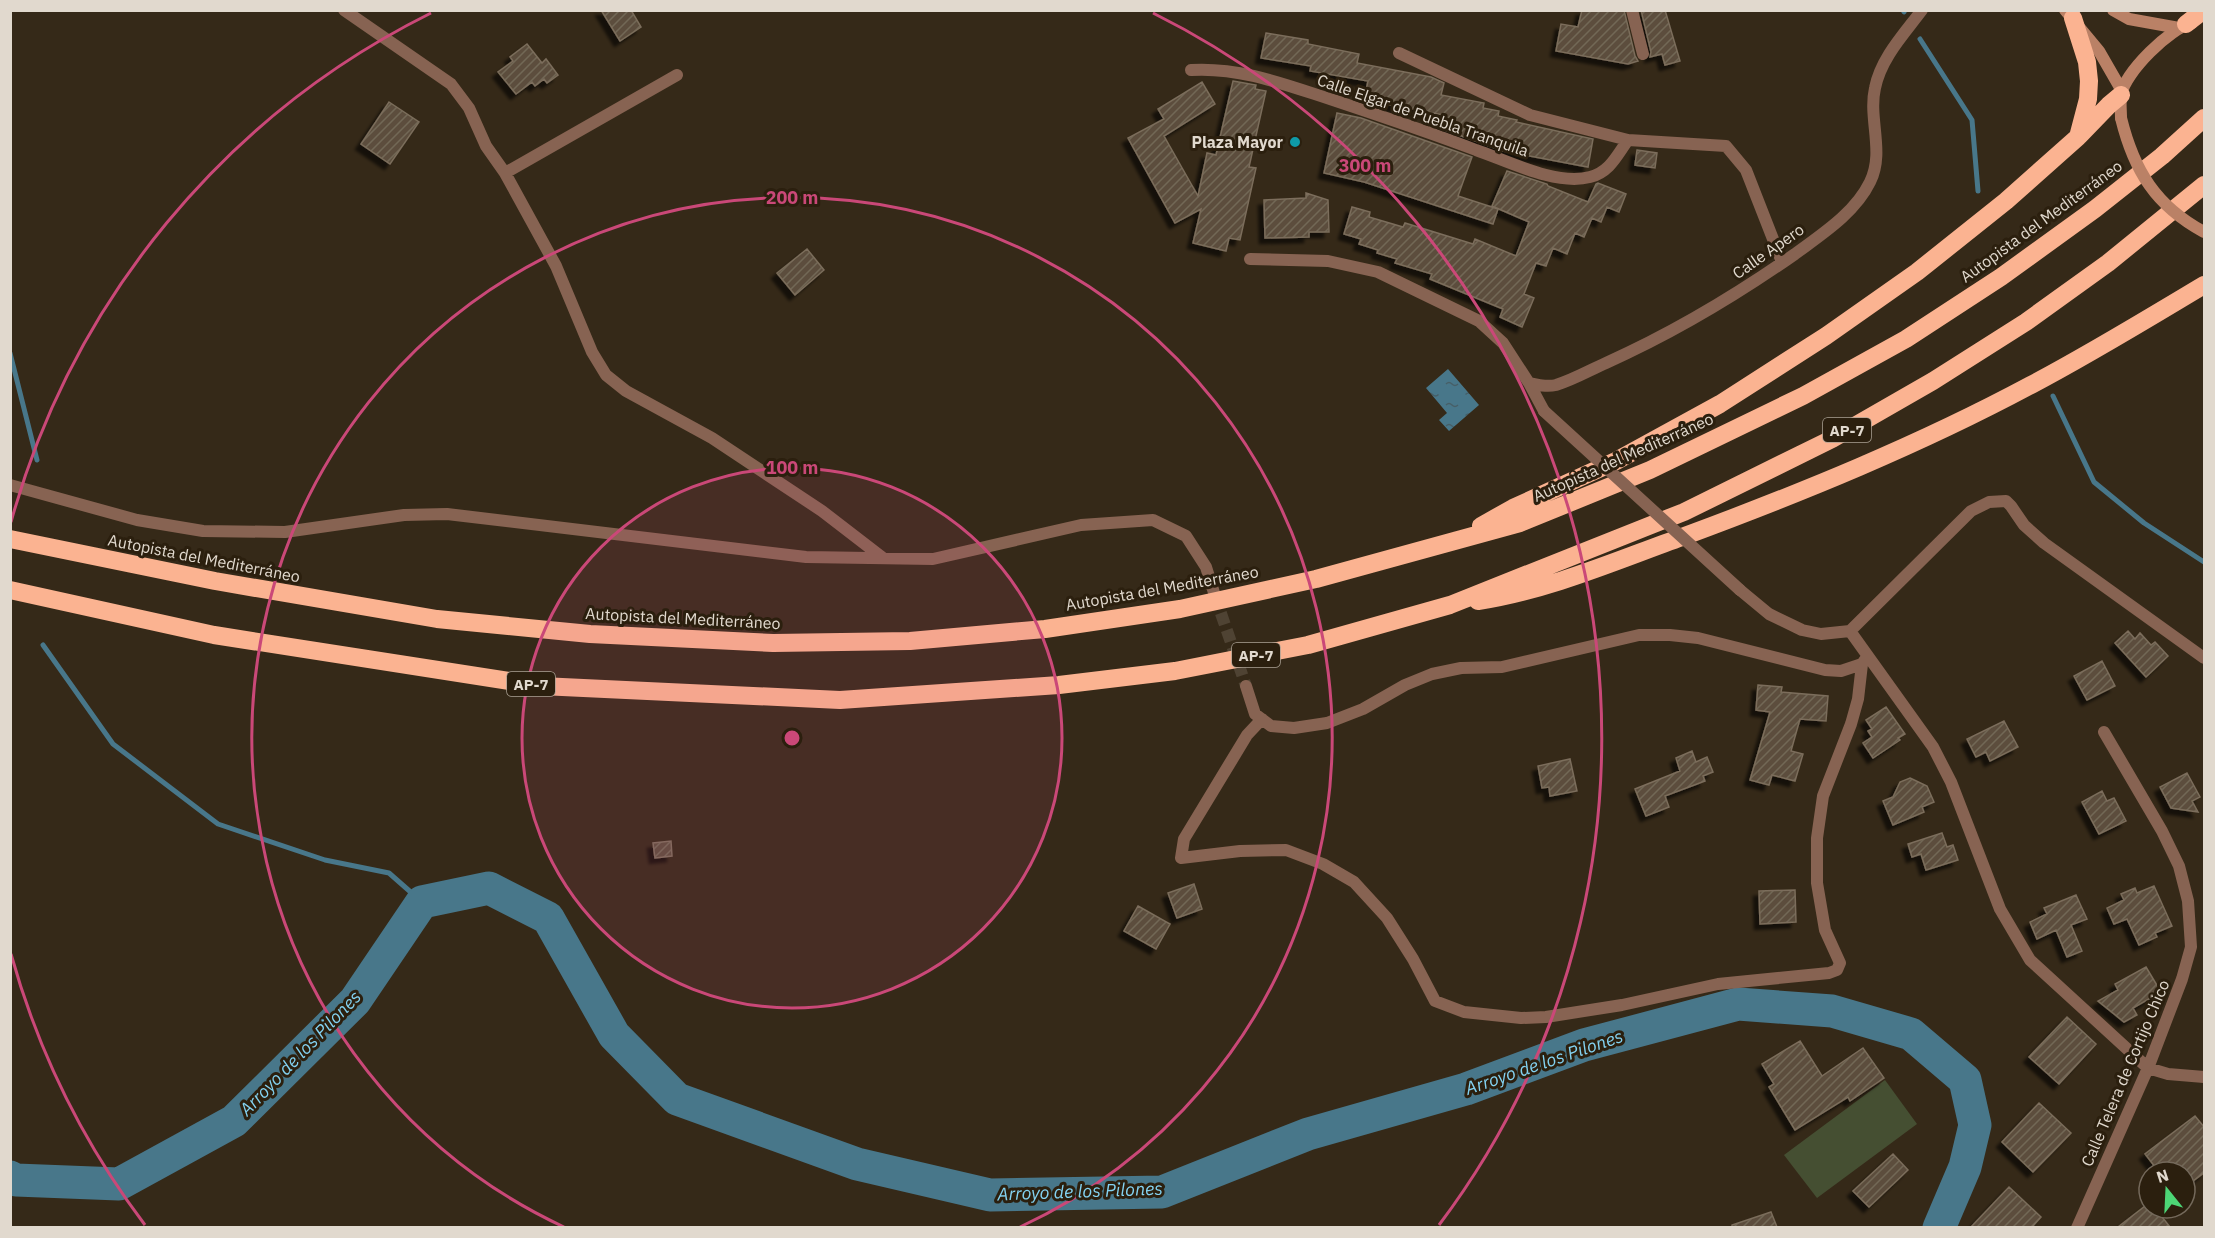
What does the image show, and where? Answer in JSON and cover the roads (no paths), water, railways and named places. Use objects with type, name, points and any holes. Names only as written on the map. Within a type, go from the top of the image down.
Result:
[{"type":"highway","points":[[2182,26],[2204,10]]},
{"type":"highway","points":[[2069,14],[2087,62],[2089,81],[2088,99],[2078,137]]},
{"type":"highway","points":[[1458,539],[1514,508],[1616,461],[1710,410],[1826,336],[2006,201],[2078,137],[2121,93]]},
{"type":"highway","name":"Autopista del Mediterráneo","points":[[10,539],[215,581],[437,619],[590,634],[773,643],[910,641],[1045,629],[1180,609],[1316,579],[1520,523],[1650,470],[1803,396],[1896,345],[2001,277],[2095,209],[2205,118]]},
{"type":"highway","name":"AP-7","points":[[10,590],[214,635],[540,686],[840,700],[1059,685],[1174,671],[1308,645],[1450,605],[1684,512],[1832,439],[1933,381],[2025,322],[2108,263],[2205,185]]},
{"type":"highway","points":[[1450,605],[1510,596],[1538,588],[1786,498],[1923,439],[2031,385],[2205,285]]},
{"type":"main road","points":[[2113,10],[2129,19],[2182,26],[2205,20]]},
{"type":"main road","points":[[2069,14],[2099,51],[2121,93],[2121,118],[2130,151],[2144,179],[2176,215],[2205,232]]},
{"type":"main road","points":[[2121,93],[2135,68],[2152,49],[2182,26]]},
{"type":"street","points":[[344,10],[452,84],[469,108],[486,146],[505,173],[556,267],[592,352],[606,375],[626,391],[712,438],[822,511],[883,558]]},
{"type":"street","points":[[1632,10],[1643,54]]},
{"type":"street","name":"Calle Apero","points":[[1529,383],[1555,386],[1648,344],[1703,314],[1824,233],[1855,204],[1870,182],[1876,164],[1873,106],[1875,87],[1892,50],[1922,10]]},
{"type":"street","points":[[1399,53],[1530,115],[1628,140],[1726,146],[1746,170],[1782,262]]},
{"type":"street","name":"Calle Elgar de Puebla Tranquila","points":[[1191,70],[1214,69],[1265,78],[1550,175],[1566,178],[1590,177],[1608,170],[1628,140]]},
{"type":"street","points":[[505,173],[677,75]]},
{"type":"street","points":[[1250,259],[1328,261],[1378,272],[1479,321],[1503,343],[1544,411],[1740,590],[1769,614],[1802,630],[1821,634],[1850,631],[1971,511],[1997,500],[2006,501],[2024,525],[2044,543],[2205,658]]},
{"type":"street","points":[[10,485],[137,520],[203,531],[285,532],[404,515],[447,514],[806,557],[933,559],[1081,525],[1153,520],[1186,536],[1206,567],[1215,596]]},
{"type":"street","points":[[1850,631],[1865,661],[1933,747],[1951,782],[2000,909],[2030,960],[2148,1068],[2168,1074],[2205,1077]]},
{"type":"street","points":[[1246,686],[1255,714],[1271,726],[1294,728],[1327,723],[1363,709],[1405,685],[1432,674],[1461,668],[1502,667],[1639,634],[1698,638],[1825,670],[1841,671],[1865,661]]},
{"type":"street","points":[[1262,719],[1247,735],[1184,839],[1180,858],[1240,851],[1286,850],[1323,864],[1354,882],[1387,918],[1413,959],[1435,1001],[1464,1012],[1521,1018],[1546,1017],[1622,1005],[1718,984],[1829,973],[1837,970],[1840,963],[1825,930],[1816,883],[1817,838],[1823,796],[1851,724],[1865,661]]},
{"type":"street","name":"Calle Telera de Cortijo Chico","points":[[2077,1227],[2148,1068],[2182,979],[2191,946],[2188,901],[2179,866],[2162,831],[2103,732]]},
{"type":"water","points":[[1448,369],[1479,405],[1449,431],[1439,420],[1447,413],[1426,388]]},
{"type":"waterway","points":[[1920,39],[1972,120],[1978,191]]},
{"type":"waterway","points":[[10,353],[37,460]]},
{"type":"waterway","points":[[2053,396],[2094,482],[2144,523],[2204,562]]},
{"type":"waterway","points":[[43,645],[113,744],[218,824],[325,860],[389,873],[422,902]]},
{"type":"waterway","name":"Arroyo de los Pilones","points":[[10,1177],[16,1180],[119,1184],[234,1121],[355,1001],[422,902],[489,888],[548,918],[614,1035],[677,1099],[857,1164],[990,1195],[1162,1192],[1308,1134],[1466,1089],[1584,1045],[1738,1004],[1832,1011],[1911,1034],[1965,1080],[1975,1125],[1965,1167],[1939,1228]]},
{"type":"tunnel","points":[[1215,596],[1246,686]]},
{"type":"place","name":"Plaza Mayor","points":[[1295,142]]}]
